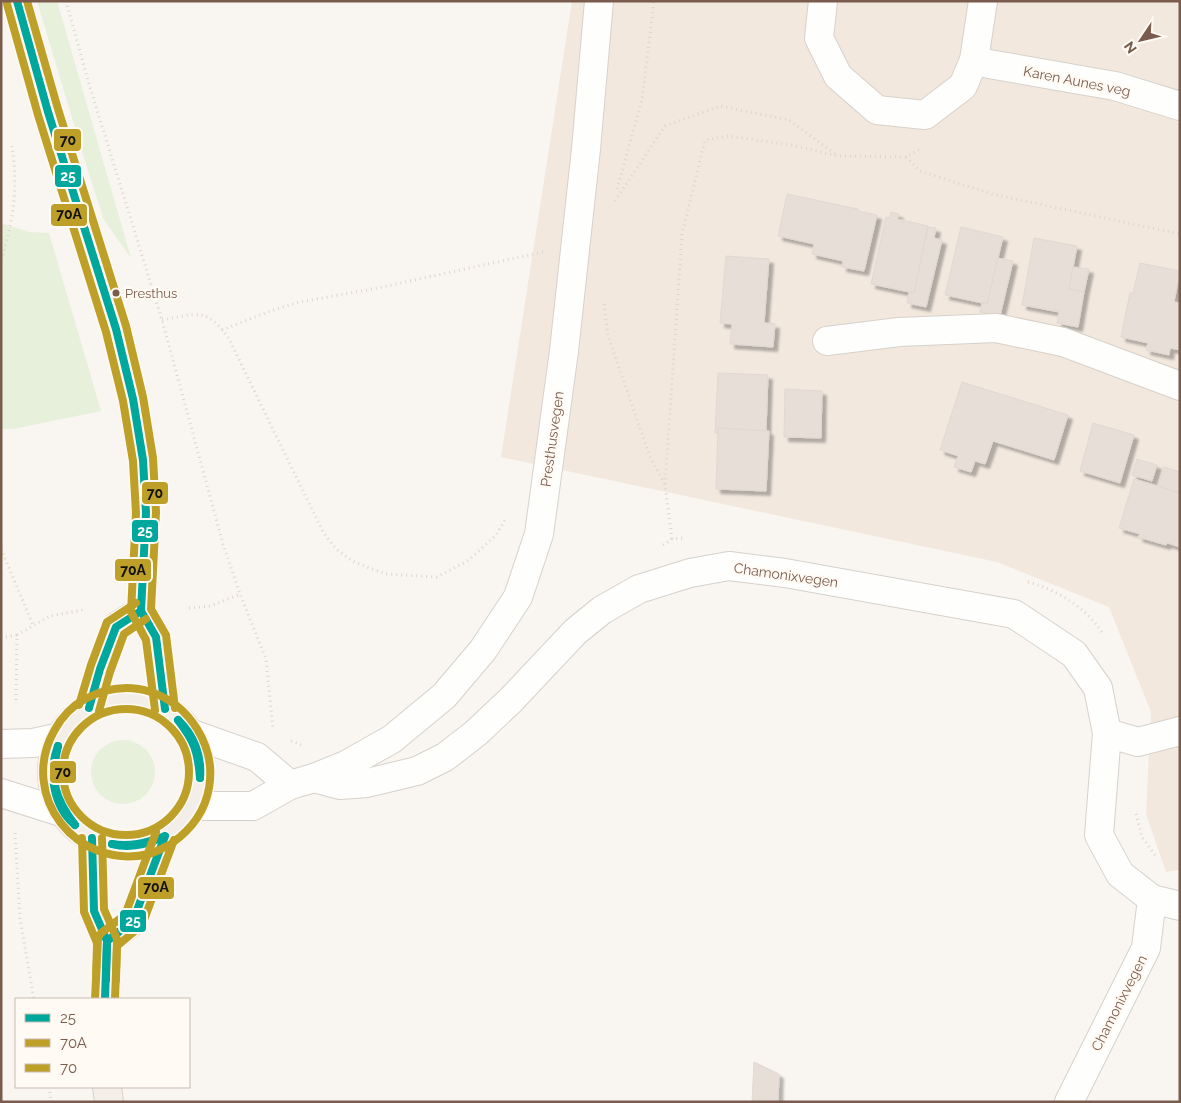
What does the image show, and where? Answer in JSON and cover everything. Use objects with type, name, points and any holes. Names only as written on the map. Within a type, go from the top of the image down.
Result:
[{"type":"main road","points":[[17,1],[48,112],[116,329],[133,398],[143,460],[146,513],[141,610],[156,637],[165,709]]},
{"type":"main road","points":[[89,708],[100,670],[116,627],[141,610]]},
{"type":"main road","points":[[127,698],[146,701],[165,709],[189,733],[199,757],[200,782],[193,806],[180,823],[165,836],[147,844],[129,846],[110,845],[92,838],[77,828],[64,814],[54,789],[53,762],[61,737],[73,720],[89,708],[108,700],[127,698]]},
{"type":"main road","points":[[107,941],[133,921],[165,836]]},
{"type":"main road","points":[[92,838],[94,911],[107,941],[105,998]]},
{"type":"main road","points":[[107,1088],[109,1102]]},
{"type":"street","name":"Presthusvegen","points":[[193,806],[254,806],[302,782],[346,764],[392,739],[444,696],[483,650],[518,597],[540,534],[565,341],[586,149],[599,1]]},
{"type":"street","points":[[823,1],[819,38],[838,76],[877,110],[925,115],[963,86],[974,60],[983,1]]},
{"type":"street","name":"Karen Aunes veg","points":[[974,60],[1115,86],[1180,106]]},
{"type":"street","points":[[827,342],[900,332],[996,328],[1063,342],[1180,386]]},
{"type":"street","name":"Chamonixvegen","points":[[302,782],[340,785],[366,784],[417,771],[446,757],[476,733],[511,700],[575,632],[602,610],[639,589],[690,573],[730,566],[785,572],[1014,614],[1074,654],[1098,688],[1107,733],[1099,835],[1120,874],[1152,899],[1180,906]]},
{"type":"street","points":[[1107,733],[1138,742],[1180,731]]},
{"type":"street","points":[[189,733],[257,757],[302,782]]},
{"type":"street","points":[[1,744],[33,743],[61,737]]},
{"type":"street","points":[[1,793],[64,814]]},
{"type":"street","name":"Chamonixvegen","points":[[1069,1102],[1146,948],[1152,899]]},
{"type":"path","points":[[66,1],[89,84],[162,320],[218,526],[240,594],[266,659],[273,732]]},
{"type":"path","points":[[654,1],[642,100],[613,203],[666,126],[720,106],[788,120],[837,156]]},
{"type":"path","points":[[672,539],[665,485],[682,234],[705,140],[729,136],[791,145],[837,156],[906,157],[922,148]]},
{"type":"path","points":[[1,260],[9,234],[15,200],[16,173],[12,146]]},
{"type":"path","points":[[906,157],[920,171],[992,194],[1180,234]]},
{"type":"path","points":[[222,330],[273,310],[300,302],[544,252],[543,261]]},
{"type":"path","points":[[604,303],[608,336],[650,457],[665,485]]},
{"type":"path","points":[[162,320],[200,315],[208,316],[216,322],[229,339],[323,532],[336,549],[352,562],[386,574],[437,577],[469,560],[496,536],[509,512]]},
{"type":"path","points":[[657,548],[672,539],[688,538]]},
{"type":"path","points":[[1,548],[33,625]]},
{"type":"path","points":[[1020,581],[1030,582],[1058,593],[1085,613],[1105,638]]},
{"type":"path","points":[[189,608],[211,606],[240,594]]},
{"type":"path","points":[[1,638],[17,635],[50,616],[82,610]]},
{"type":"path","points":[[16,700],[17,635]]},
{"type":"path","points":[[282,736],[346,764]]},
{"type":"path","points":[[1133,806],[1142,837],[1157,858]]},
{"type":"path","points":[[15,830],[20,919],[34,998]]},
{"type":"path","points":[[49,1088],[51,1102]]},
{"type":"shaded area","points":[[572,1],[1180,1],[1180,870],[1166,872],[1146,814],[1151,712],[1109,607],[997,562],[501,457]]},
{"type":"green space","points":[[37,1],[57,1],[131,258],[104,220]]},
{"type":"green space","points":[[1,223],[29,232],[49,233],[101,411],[13,429],[1,429]]},
{"type":"green space","points":[[117,740],[129,740],[146,749],[153,760],[155,772],[153,784],[146,795],[129,804],[117,804],[105,799],[96,790],[91,778],[91,766],[96,754],[105,745]]},
{"type":"building","points":[[787,194],[858,209],[858,211],[877,215],[864,271],[842,267],[843,261],[812,254],[814,244],[778,236]]},
{"type":"building","points":[[891,212],[899,214],[897,219],[928,226],[914,293],[871,284],[886,217],[890,218]]},
{"type":"building","points":[[928,227],[936,228],[934,238],[942,240],[926,307],[907,303],[909,292],[914,293]]},
{"type":"building","points":[[961,227],[1003,237],[987,304],[945,295]]},
{"type":"building","points":[[1034,238],[1077,246],[1069,289],[1084,292],[1078,327],[1057,323],[1059,312],[1022,305]]},
{"type":"building","points":[[726,256],[769,259],[764,323],[775,324],[773,347],[730,344],[732,324],[720,323]]},
{"type":"building","points":[[998,258],[1013,261],[1000,316],[980,312],[982,303],[987,304]]},
{"type":"building","points":[[1140,263],[1180,271],[1174,302],[1180,303],[1180,350],[1170,348],[1169,355],[1146,350],[1148,343],[1121,337],[1130,293],[1133,293]]},
{"type":"building","points":[[1073,267],[1089,269],[1084,292],[1069,289]]},
{"type":"building","points":[[718,373],[768,375],[766,431],[718,428],[718,433],[715,433]]},
{"type":"building","points":[[962,382],[1068,415],[1054,460],[993,441],[985,464],[975,461],[971,472],[954,467],[958,456],[940,450]]},
{"type":"building","points":[[785,389],[822,391],[821,438],[784,437]]},
{"type":"building","points":[[1093,423],[1134,435],[1120,483],[1080,471]]},
{"type":"building","points":[[718,428],[769,431],[766,491],[716,489]]},
{"type":"building","points":[[1137,459],[1157,465],[1152,481],[1132,475]]},
{"type":"building","points":[[1164,467],[1180,472],[1180,493],[1158,487]]},
{"type":"building","points":[[1134,479],[1180,493],[1180,547],[1138,537],[1140,534],[1119,528]]},
{"type":"building","points":[[754,1062],[779,1074],[778,1102],[752,1102]]},
{"type":"transit line","name":"25","points":[[17,1],[48,112],[116,329],[133,399],[143,460],[146,513],[141,611],[156,637],[165,709]]},
{"type":"transit line","name":"70","points":[[27,1],[58,109],[126,326],[143,397],[153,458],[156,512],[151,609],[166,635],[175,708]]},
{"type":"transit line","name":"70A","points":[[7,4],[38,115],[106,332],[123,401],[133,461],[136,513],[131,612],[146,640],[155,710]]},
{"type":"transit line","name":"70","points":[[79,705],[107,622],[136,603]]},
{"type":"transit line","name":"25","points":[[89,708],[100,669],[116,627],[141,611]]},
{"type":"transit line","name":"70A","points":[[99,711],[110,672],[124,634],[146,619]]},
{"type":"transit line","name":"70A","points":[[169,845],[149,854],[123,856],[99,851],[78,840],[61,823],[49,803],[44,780],[45,756],[57,726],[63,717],[80,702],[119,689],[151,692],[177,706],[197,729],[208,757],[209,787],[198,817],[172,843]]},
{"type":"transit line","name":"70","points":[[126,709],[150,714],[171,727],[184,748],[189,772],[184,796],[171,817],[150,830],[126,835],[102,830],[81,817],[68,796],[63,772],[68,748],[81,727],[102,714],[126,709]]},
{"type":"transit line","name":"25","points":[[178,720],[184,726],[196,746],[200,762],[200,778]]},
{"type":"transit line","name":"25","points":[[178,720],[194,747],[200,778]]},
{"type":"transit line","name":"25","points":[[58,746],[54,779],[62,806],[75,825]]},
{"type":"transit line","name":"25","points":[[58,746],[53,767],[54,788],[62,808],[75,825]]},
{"type":"transit line","name":"70","points":[[95,998],[98,938],[101,933],[125,915],[156,832]]},
{"type":"transit line","name":"25","points":[[105,998],[107,941],[133,921],[165,836]]},
{"type":"transit line","name":"25","points":[[112,844],[138,844],[163,837]]},
{"type":"transit line","name":"25","points":[[112,844],[138,845],[163,837]]},
{"type":"transit line","name":"70A","points":[[82,838],[84,912],[97,943],[96,980]]},
{"type":"transit line","name":"25","points":[[92,838],[94,911],[107,941],[106,980]]},
{"type":"transit line","name":"70","points":[[102,838],[104,909],[117,939],[116,980]]},
{"type":"transit line","name":"70A","points":[[115,998],[117,946],[142,925],[174,840]]},
{"type":"place","name":"Presthus","points":[[116,293]]}]
